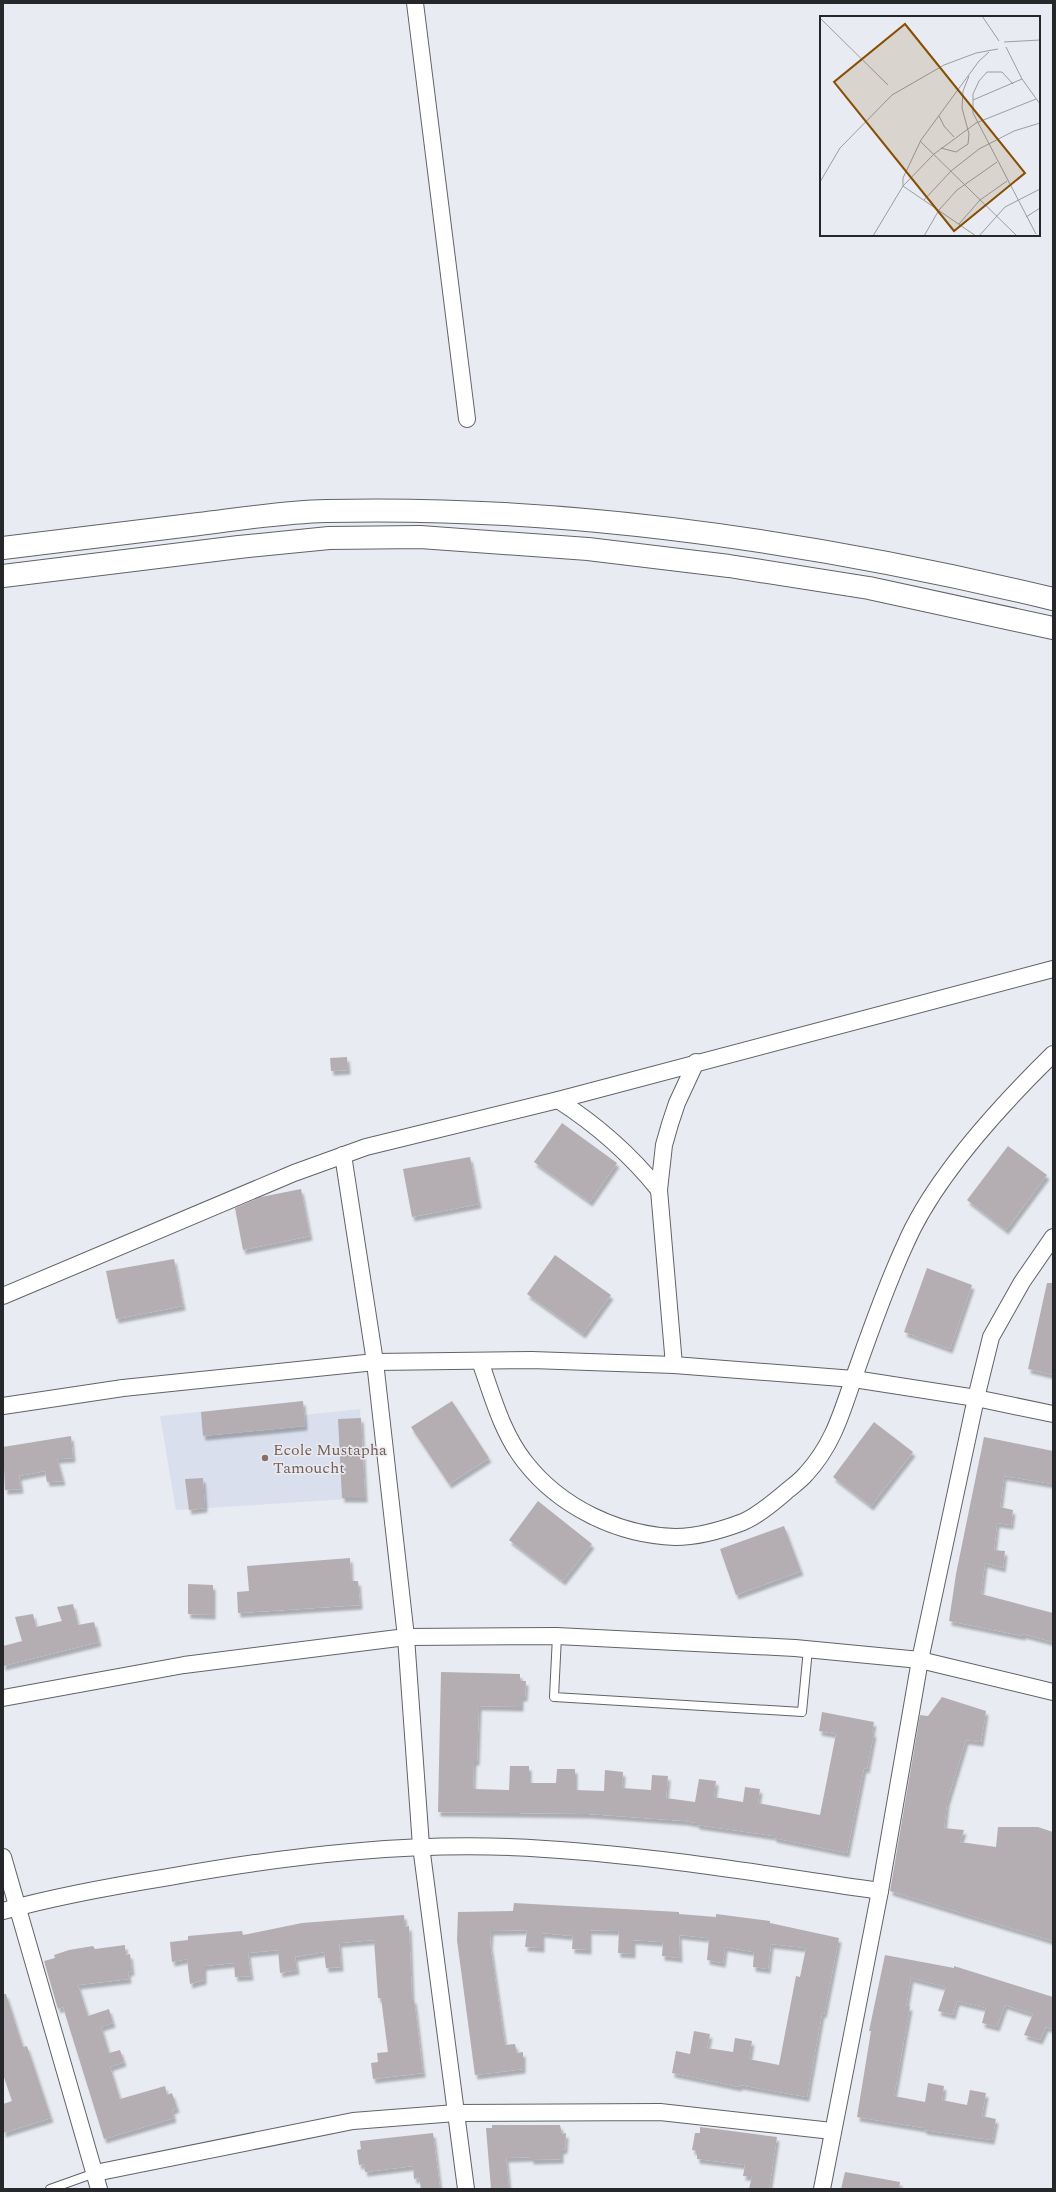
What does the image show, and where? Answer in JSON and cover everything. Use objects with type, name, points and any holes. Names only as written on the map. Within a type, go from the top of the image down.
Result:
[{"type":"highway","points":[[3,548],[322,511],[452,512],[588,520],[728,536],[876,561],[1053,599]]},
{"type":"highway","points":[[3,576],[239,547],[329,538],[420,537],[588,549],[730,566],[869,588],[1053,628]]},
{"type":"street","points":[[415,3],[467,419]]},
{"type":"street","points":[[3,1296],[294,1173],[343,1155],[404,1136],[558,1100],[696,1062],[1051,972]]},
{"type":"street","points":[[480,1361],[506,1432],[524,1462],[549,1488],[578,1509],[610,1524],[639,1533],[676,1537],[710,1532],[744,1521],[775,1501],[805,1475],[831,1439],[841,1419],[854,1379],[905,1243],[930,1198],[959,1159],[992,1120],[1053,1054]]},
{"type":"street","points":[[674,1365],[659,1190],[663,1153],[670,1124],[682,1089],[696,1062]]},
{"type":"street","points":[[558,1100],[590,1122],[613,1141],[659,1190]]},
{"type":"street","points":[[343,1155],[375,1362],[406,1637],[421,1846],[466,2189]]},
{"type":"street","points":[[822,2189],[832,2131],[880,1891],[920,1660],[976,1398],[991,1336],[1022,1282],[1053,1237]]},
{"type":"street","points":[[3,1406],[123,1388],[375,1362],[532,1360],[674,1365],[854,1379],[976,1398],[1053,1414]]},
{"type":"street","points":[[3,1698],[184,1665],[406,1637],[557,1636],[808,1649],[920,1660],[1053,1692]]},
{"type":"street","points":[[11,1909],[102,1888],[213,1869],[325,1854],[421,1846],[543,1848],[671,1860],[880,1891]]},
{"type":"street","points":[[3,1857],[11,1909],[99,2189]]},
{"type":"street","points":[[95,2173],[353,2121],[456,2113],[660,2112],[832,2131]]},
{"type":"lane","points":[[557,1636],[554,1697],[802,1712],[808,1649]]},
{"type":"lane","points":[[50,2189],[95,2173]]},
{"type":"shaded area","name":"Ecole Mustapha Tamoucht","points":[[303,1401],[304,1415],[360,1409],[365,1498],[176,1510],[160,1416]]},
{"type":"building","points":[[347,1057],[348,1070],[331,1071],[330,1058]]},
{"type":"building","points":[[562,1123],[617,1163],[590,1202],[534,1162]]},
{"type":"building","points":[[1008,1146],[1047,1175],[1006,1230],[967,1200]]},
{"type":"building","points":[[470,1157],[479,1204],[412,1217],[403,1169]]},
{"type":"building","points":[[301,1189],[310,1236],[243,1250],[235,1208],[261,1197]]},
{"type":"building","points":[[555,1255],[611,1295],[583,1334],[527,1294]]},
{"type":"building","points":[[174,1259],[183,1306],[116,1319],[106,1271]]},
{"type":"building","points":[[927,1268],[972,1285],[950,1349],[904,1332]]},
{"type":"building","points":[[1047,1283],[1053,1283],[1053,1375],[1028,1369]]},
{"type":"building","points":[[303,1401],[305,1426],[203,1436],[201,1412]]},
{"type":"building","points":[[452,1401],[489,1458],[449,1484],[411,1427]]},
{"type":"building","points":[[361,1418],[365,1498],[342,1498],[338,1419]]},
{"type":"building","points":[[874,1422],[913,1452],[871,1506],[833,1477]]},
{"type":"building","points":[[71,1436],[73,1458],[57,1459],[63,1481],[47,1482],[45,1471],[19,1476],[21,1489],[5,1490],[3,1447]]},
{"type":"building","points":[[984,1437],[1053,1451],[1053,1484],[1004,1476],[1000,1507],[1013,1510],[1011,1525],[997,1523],[994,1550],[1005,1551],[1003,1568],[985,1563],[981,1594],[1053,1613],[1053,1642],[1023,1634],[1023,1636],[949,1621],[956,1574]]},
{"type":"building","points":[[203,1478],[205,1508],[189,1510],[185,1479]]},
{"type":"building","points":[[538,1501],[592,1544],[563,1581],[509,1540]]},
{"type":"building","points":[[784,1526],[801,1571],[736,1595],[720,1549]]},
{"type":"building","points":[[350,1558],[351,1581],[358,1581],[360,1605],[238,1613],[237,1592],[249,1591],[247,1566]]},
{"type":"building","points":[[188,1584],[213,1585],[213,1615],[188,1614]]},
{"type":"building","points":[[73,1604],[78,1625],[94,1622],[99,1642],[3,1666],[3,1646],[22,1641],[15,1617],[33,1614],[36,1627],[62,1621],[57,1607]]},
{"type":"building","points":[[441,1672],[520,1674],[520,1681],[526,1681],[525,1697],[521,1697],[521,1707],[479,1706],[477,1761],[474,1761],[473,1789],[509,1790],[510,1766],[529,1766],[529,1783],[556,1783],[557,1769],[575,1769],[575,1790],[604,1791],[605,1770],[623,1772],[622,1788],[651,1790],[652,1775],[668,1776],[666,1798],[695,1802],[699,1779],[716,1781],[714,1797],[743,1802],[745,1787],[760,1789],[758,1803],[820,1815],[836,1734],[819,1731],[822,1712],[874,1722],[872,1732],[874,1733],[867,1769],[864,1768],[847,1853],[774,1838],[774,1836],[697,1825],[697,1823],[685,1821],[589,1814],[438,1812]]},
{"type":"building","points":[[942,1697],[986,1711],[981,1742],[966,1740],[947,1802],[944,1828],[964,1830],[960,1842],[996,1847],[998,1827],[1038,1827],[1053,1832],[1053,1941],[890,1891],[920,1715],[928,1716]]},
{"type":"building","points":[[514,1903],[679,1912],[679,1914],[716,1917],[716,1914],[770,1921],[770,1923],[839,1938],[824,2014],[822,2013],[807,2097],[740,2085],[739,2087],[672,2073],[676,2051],[690,2054],[694,2031],[710,2034],[707,2048],[733,2052],[735,2038],[752,2041],[749,2059],[779,2065],[796,1976],[800,1977],[806,1948],[771,1944],[768,1969],[753,1967],[754,1952],[725,1947],[723,1963],[707,1960],[709,1938],[679,1935],[680,1958],[662,1956],[663,1942],[633,1940],[633,1954],[618,1953],[619,1931],[589,1930],[589,1950],[572,1949],[573,1936],[542,1933],[542,1948],[525,1947],[527,1930],[491,1931],[490,1944],[505,2045],[515,2044],[517,2053],[523,2052],[523,2069],[475,2075],[457,1940],[458,1912],[513,1911]]},
{"type":"building","points":[[404,1915],[405,1927],[409,1926],[412,2000],[414,1999],[423,2073],[373,2079],[371,2063],[378,2062],[377,2053],[388,2052],[381,1998],[378,1998],[374,1940],[339,1943],[341,1967],[326,1968],[324,1952],[295,1957],[297,1970],[280,1973],[278,1950],[248,1953],[251,1976],[235,1977],[234,1963],[204,1966],[204,1980],[190,1984],[187,1959],[172,1962],[170,1942],[188,1940],[188,1936],[242,1931],[243,1935],[302,1923]]},
{"type":"building","points":[[125,1945],[125,1955],[130,1954],[132,1971],[128,1972],[129,1979],[78,1985],[88,2016],[109,2009],[113,2023],[101,2027],[109,2053],[120,2050],[124,2062],[110,2067],[120,2099],[165,2086],[167,2095],[172,2093],[177,2108],[172,2110],[174,2118],[104,2139],[63,2007],[58,2009],[44,1961],[55,1958],[54,1955],[69,1950],[93,1946],[95,1949]]},
{"type":"building","points":[[885,1955],[954,1968],[954,1966],[1053,1997],[1053,2029],[1046,2027],[1040,2040],[1024,2035],[1033,2014],[1005,2005],[997,2027],[982,2023],[986,2008],[957,2001],[953,2015],[938,2011],[946,1987],[911,1978],[906,2006],[910,2006],[894,2096],[925,2102],[928,2083],[944,2086],[942,2100],[967,2105],[970,2090],[986,2093],[982,2116],[996,2119],[992,2140],[924,2130],[924,2128],[857,2117],[871,2031],[869,2031]]},
{"type":"building","points":[[3,1994],[6,1994],[23,2047],[27,2046],[51,2118],[3,2133],[3,2104],[12,2101],[3,2074]]},
{"type":"building","points":[[492,2125],[560,2125],[562,2134],[566,2133],[565,2149],[561,2150],[561,2159],[531,2160],[531,2157],[506,2158],[509,2189],[491,2189],[486,2128],[492,2128]]},
{"type":"building","points":[[700,2127],[777,2137],[769,2189],[749,2189],[752,2176],[743,2176],[745,2165],[697,2159],[697,2151],[692,2150],[695,2133],[700,2133]]},
{"type":"building","points":[[433,2133],[440,2189],[421,2189],[419,2178],[414,2179],[413,2166],[365,2172],[364,2164],[359,2165],[357,2150],[361,2149],[360,2141]]},
{"type":"building","points":[[845,2172],[900,2182],[899,2189],[841,2189]]},
{"type":"place","name":"Ecole Mustapha Tamoucht","points":[[265,1458]]}]
